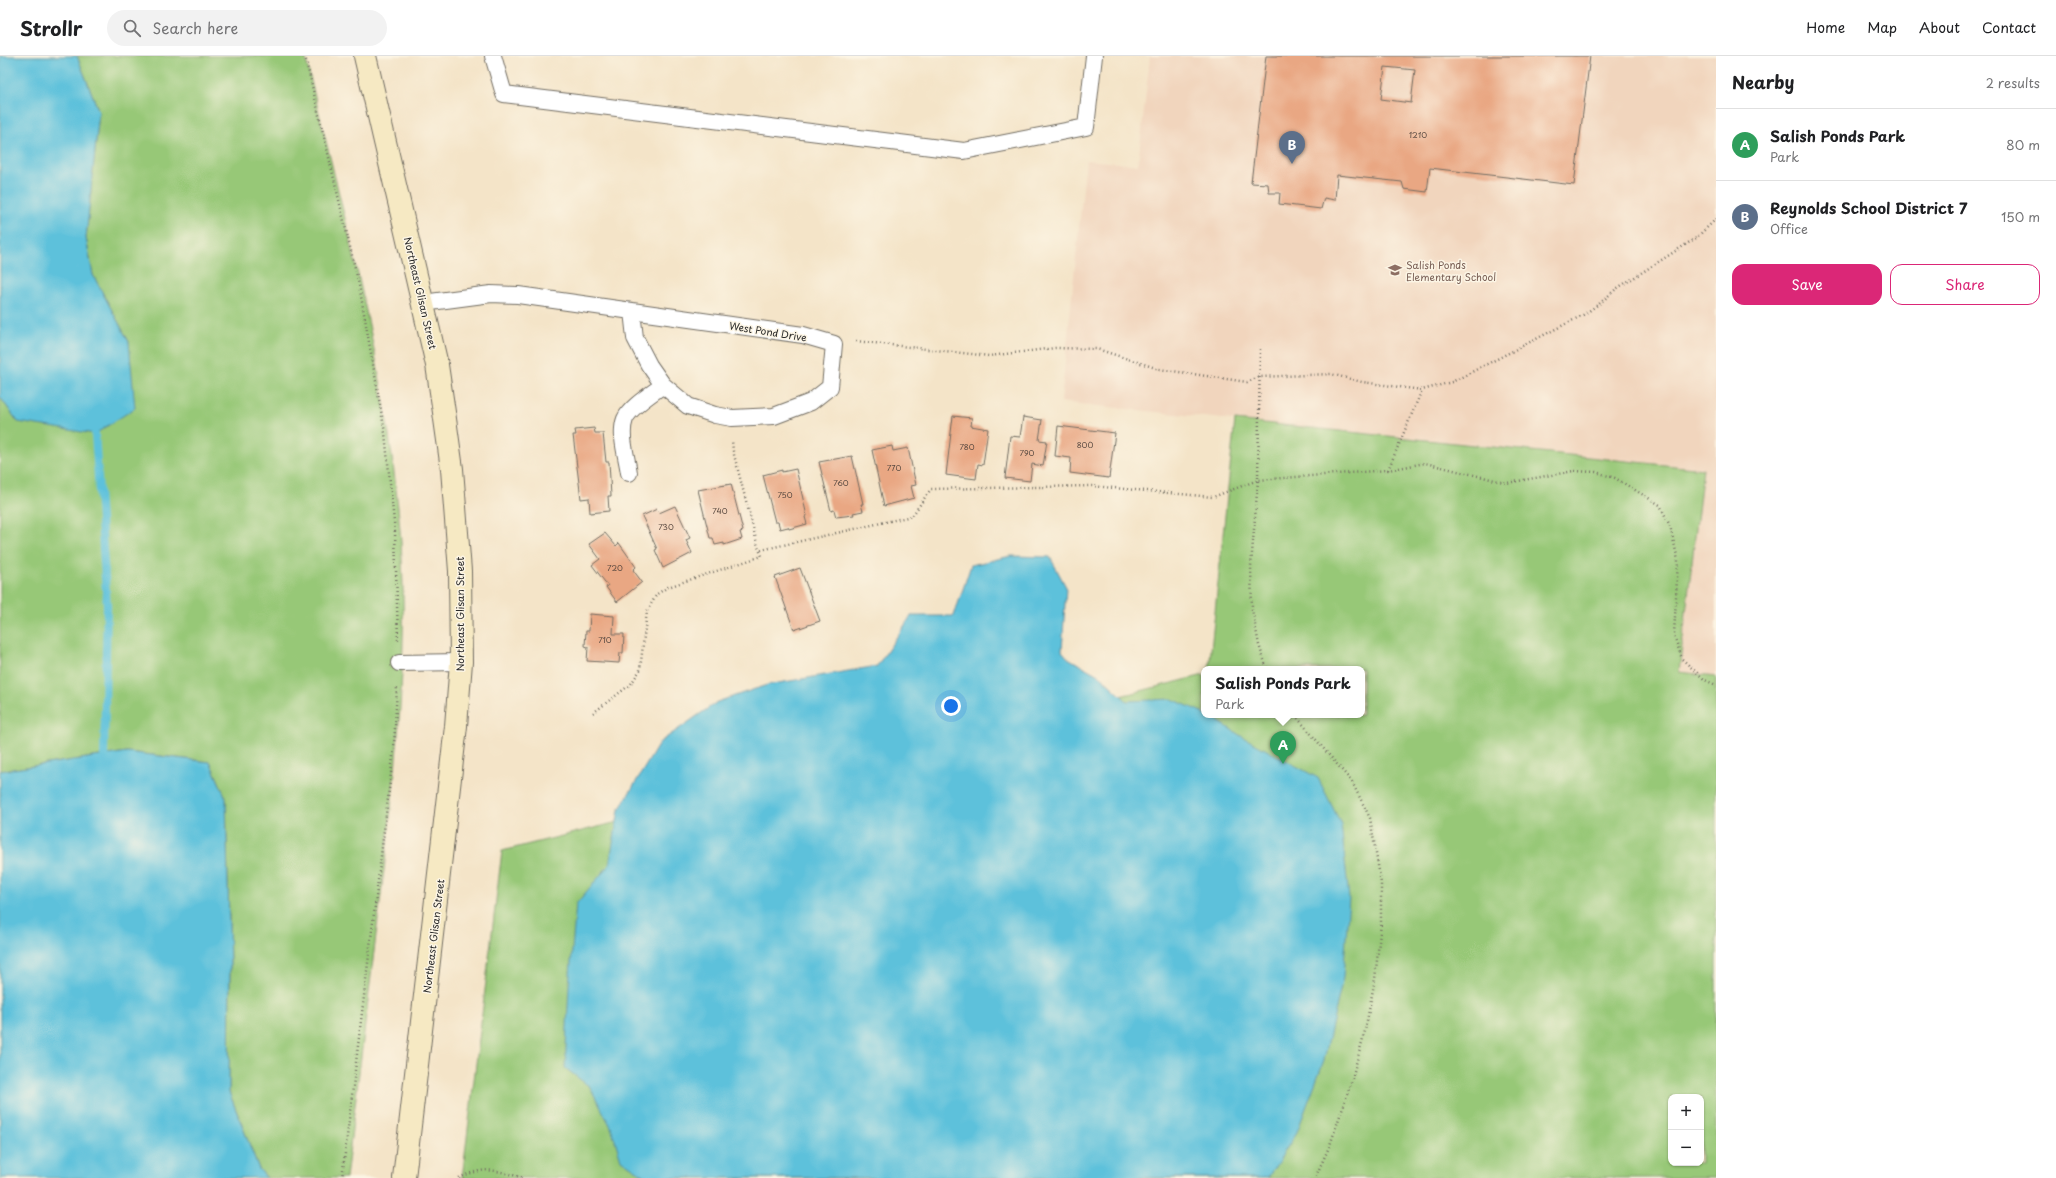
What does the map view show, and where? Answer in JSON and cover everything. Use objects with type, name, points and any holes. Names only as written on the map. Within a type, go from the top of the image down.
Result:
[{"type":"main road","name":"Northeast Glisan Street","points":[[366,56],[437,365],[452,469],[460,571],[461,662],[442,858],[404,1178]]},
{"type":"lane","points":[[493,56],[504,94],[964,152],[1086,127],[1094,56]]},
{"type":"lane","name":"West Pond Drive","points":[[423,303],[491,294],[518,294],[803,335],[834,344]]},
{"type":"lane","points":[[632,311],[635,338],[649,365],[663,385],[688,406],[715,415],[732,418],[774,416],[811,402],[830,387],[834,344]]},
{"type":"lane","points":[[629,473],[623,437],[626,418],[641,402],[663,385]]},
{"type":"lane","points":[[399,663],[461,662]]},
{"type":"path","points":[[305,56],[359,285],[385,433],[395,532],[399,663],[394,748],[342,1178]]},
{"type":"path","points":[[834,344],[854,340],[989,356],[1056,348],[1097,348],[1159,369],[1247,382],[1259,377],[1330,374],[1362,382],[1422,390],[1452,382],[1583,315],[1599,304],[1616,289],[1696,238],[1716,219]]},
{"type":"path","points":[[1260,349],[1258,480],[1251,566],[1252,609],[1259,645],[1266,666]]},
{"type":"path","points":[[1388,470],[1422,390]]},
{"type":"path","points":[[593,713],[631,684],[640,670],[647,611],[657,594],[668,587],[762,556],[761,550],[758,547],[733,451],[732,418]]},
{"type":"path","points":[[761,550],[912,516],[931,489],[1092,486],[1213,498],[1258,480],[1388,470],[1425,463],[1507,483],[1574,471],[1596,472],[1615,478],[1660,505],[1670,526],[1678,560],[1674,635],[1682,659],[1705,680],[1716,685]]},
{"type":"path","points":[[1298,718],[1352,782],[1370,818],[1381,883],[1381,923],[1375,979],[1365,1031],[1350,1086],[1333,1138],[1314,1178]]},
{"type":"path","points":[[459,1178],[475,1170],[496,1170],[524,1178]]},
{"type":"shaded area","name":"Salish Ponds Elementary School","points":[[1150,56],[1716,56],[1716,676],[1679,673],[1703,469],[1061,402],[1086,160],[1138,165]]},
{"type":"green space","points":[[77,56],[305,56],[349,237],[376,358],[395,480],[401,542],[403,630],[402,675],[396,763],[346,1178],[267,1178],[259,1169],[229,1092],[230,965],[226,798],[210,762],[127,752],[0,771],[0,397],[18,422],[129,342],[93,275],[86,238],[99,112]]},
{"type":"green space","points":[[1235,420],[1703,469],[1679,672],[1716,676],[1716,1178],[462,1178],[502,851],[1201,676],[1201,718],[1365,718],[1365,666],[1209,666]]},
{"type":"water","points":[[0,56],[77,56],[99,112],[86,238],[93,275],[129,342],[135,408],[95,434],[18,422],[0,397]]},
{"type":"water","points":[[1011,556],[1050,557],[1066,587],[1062,651],[1068,658],[1100,676],[1127,701],[1172,699],[1201,712],[1201,718],[1214,718],[1241,736],[1318,778],[1341,824],[1349,898],[1343,978],[1324,1060],[1297,1132],[1268,1178],[648,1178],[621,1160],[611,1127],[590,1087],[565,1068],[569,985],[576,904],[609,865],[619,810],[660,742],[717,702],[767,685],[877,666],[911,616],[954,616],[971,565]]},
{"type":"water","points":[[127,752],[210,762],[226,798],[230,965],[229,1092],[259,1169],[267,1178],[0,1178],[0,771]]},
{"type":"building","points":[[1266,56],[1590,56],[1574,185],[1430,168],[1427,192],[1404,189],[1402,182],[1337,175],[1335,200],[1324,198],[1321,209],[1279,204],[1280,193],[1269,193],[1268,184],[1251,183]],"holes":[[[1385,67],[1415,70],[1411,103],[1381,99]]]},
{"type":"building","points":[[953,416],[972,418],[971,426],[988,429],[983,465],[978,464],[976,479],[946,475]]},
{"type":"building","points":[[1023,417],[1042,420],[1039,440],[1047,441],[1043,466],[1032,464],[1030,481],[1005,478],[1010,436],[1020,437]]},
{"type":"building","points":[[1058,426],[1115,433],[1109,478],[1070,473],[1071,458],[1055,456]]},
{"type":"building","points":[[594,428],[595,433],[603,433],[606,462],[609,462],[611,496],[608,496],[609,511],[590,513],[589,498],[581,499],[573,435],[576,435],[575,430]]},
{"type":"building","points":[[892,446],[893,451],[908,448],[916,485],[911,486],[914,498],[884,506],[872,450]]},
{"type":"building","points":[[852,456],[863,504],[861,504],[863,511],[853,513],[854,515],[836,517],[834,510],[831,511],[819,462]]},
{"type":"building","points":[[796,469],[807,516],[805,517],[807,524],[789,529],[788,527],[780,529],[778,522],[775,522],[763,475],[782,470],[782,472]]},
{"type":"building","points":[[731,484],[743,531],[740,532],[742,539],[724,545],[724,543],[715,545],[713,538],[710,538],[698,490]]},
{"type":"building","points":[[675,506],[690,538],[686,540],[692,553],[663,568],[655,550],[657,549],[642,516],[657,509],[659,513]]},
{"type":"building","points":[[605,533],[616,546],[619,543],[636,567],[633,570],[642,582],[617,602],[606,587],[608,586],[592,565],[600,559],[589,544]]},
{"type":"building","points":[[800,568],[820,621],[794,630],[775,577]]},
{"type":"building","points":[[590,614],[614,616],[613,634],[624,634],[623,653],[620,653],[619,663],[587,661],[588,647],[585,646],[586,631],[589,631]]},
{"type":"waterway","points":[[95,434],[107,605],[104,755]]},
{"type":"place","name":"Reynolds School District 7","points":[[1292,164]]},
{"type":"place","name":"Salish Ponds Elementary School","points":[[1395,270]]},
{"type":"place","name":"Salish Ponds Park","points":[[1283,764]]}]
